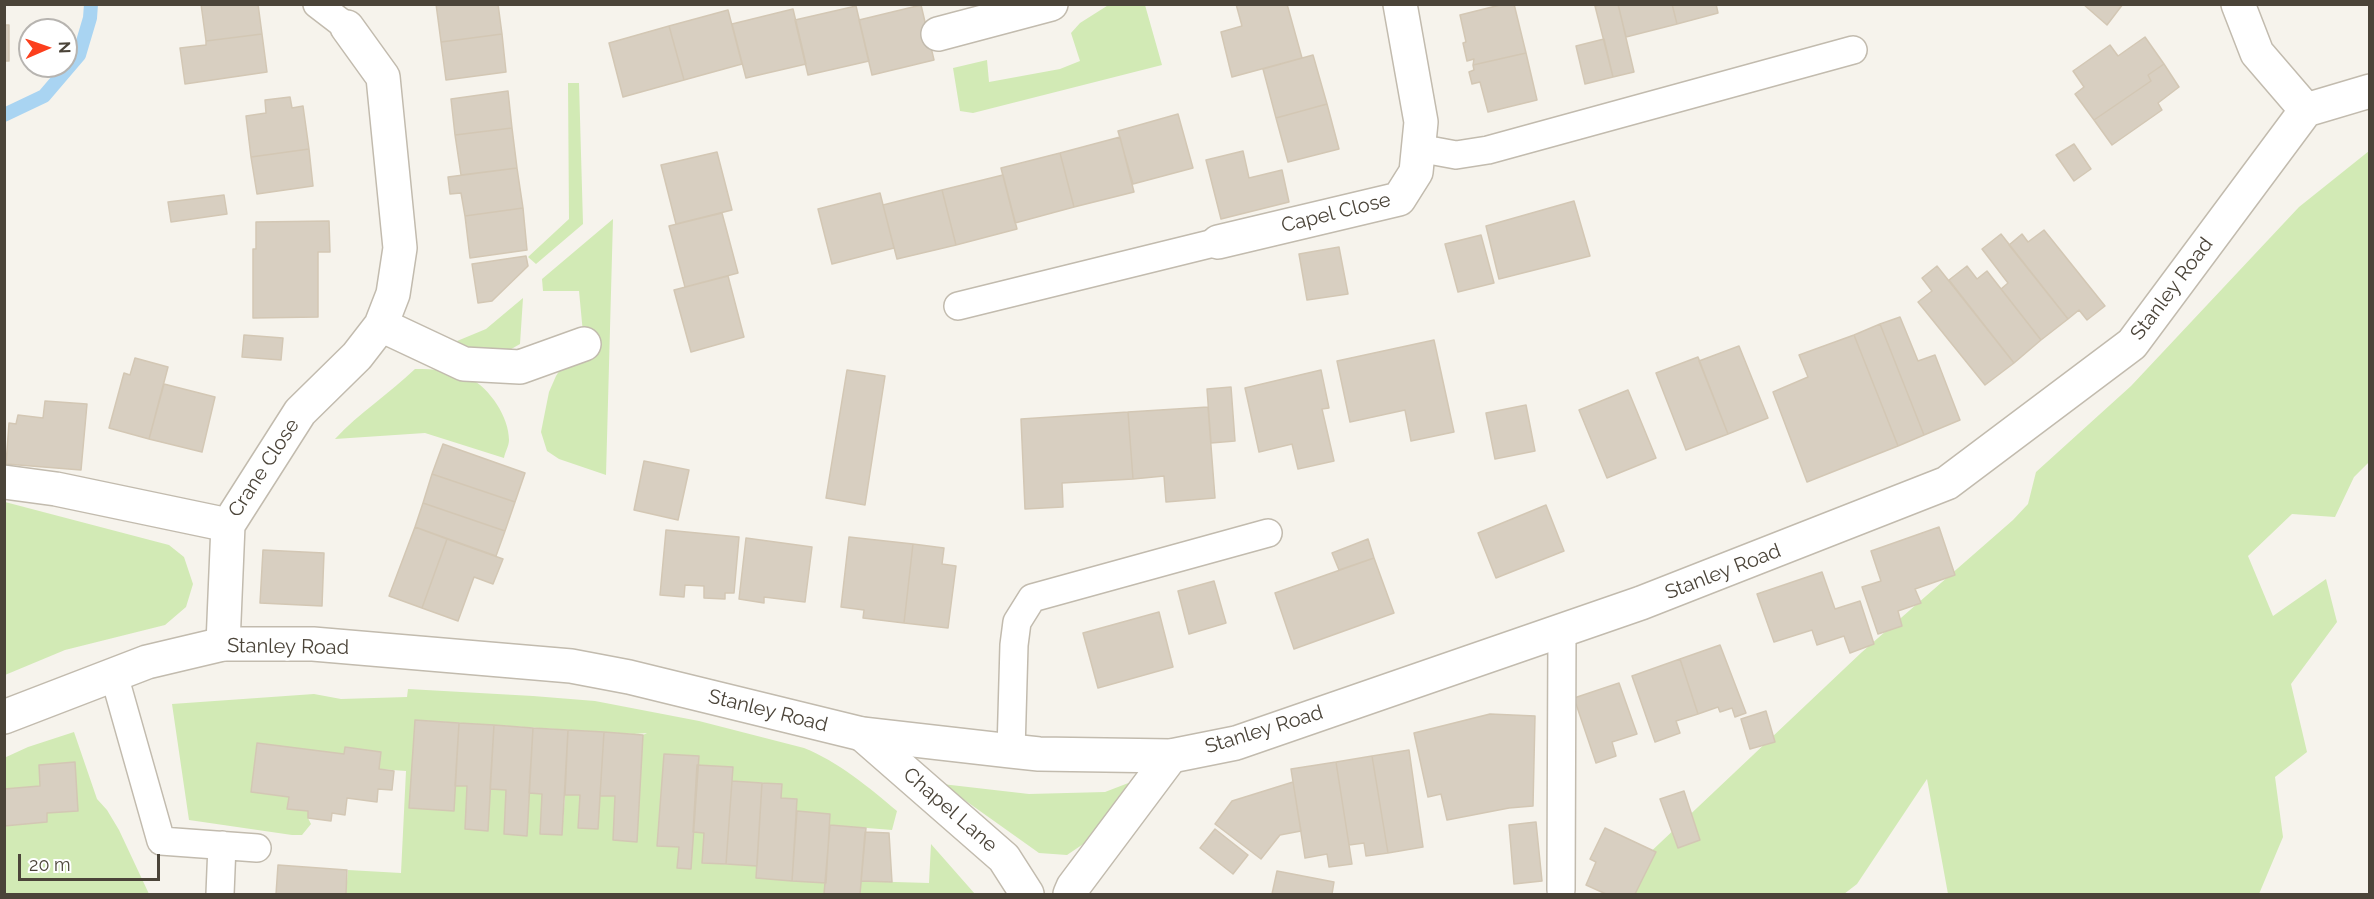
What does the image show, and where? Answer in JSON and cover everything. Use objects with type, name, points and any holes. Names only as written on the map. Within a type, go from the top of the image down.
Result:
[{"type":"street","points":[[938,34],[1051,4]]},
{"type":"street","name":"Capel Close","points":[[1218,242],[1399,200],[1416,172],[1421,122],[1400,4]]},
{"type":"street","points":[[2238,4],[2257,53],[2306,110],[2370,91]]},
{"type":"street","name":"Crane Close","points":[[223,644],[228,525],[300,412],[357,356],[381,325],[393,294],[400,248],[383,77],[347,27]]},
{"type":"street","name":"Stanley Road","points":[[4,717],[147,662],[223,644],[313,644],[571,666],[629,677],[862,734],[1011,751],[1171,756],[1236,743],[1709,578],[1947,483],[2132,344],[2306,110]]},
{"type":"street","points":[[381,325],[464,364],[520,367],[584,344]]},
{"type":"street","points":[[4,482],[56,489],[228,525]]},
{"type":"street","name":"Chapel Lane","points":[[862,734],[1004,858],[1027,894]]},
{"type":"street","points":[[1070,894],[1171,756]]},
{"type":"lane","points":[[317,4],[347,27]]},
{"type":"lane","points":[[1418,148],[1456,155],[1488,150],[1853,50]]},
{"type":"lane","points":[[958,306],[1218,242]]},
{"type":"lane","points":[[1011,751],[1014,645],[1017,622],[1032,598],[1268,533]]},
{"type":"lane","points":[[1561,890],[1562,630]]},
{"type":"lane","points":[[114,675],[161,841],[257,848]]},
{"type":"lane","points":[[220,894],[222,845]]},
{"type":"green space","points":[[1110,4],[1145,5],[1162,65],[973,113],[960,111],[953,68],[987,60],[989,82],[1060,69],[1080,61],[1071,33],[1080,23]]},
{"type":"green space","points":[[568,83],[579,83],[583,224],[536,264],[528,257],[569,219]]},
{"type":"green space","points":[[2369,151],[2369,462],[2354,477],[2335,517],[2292,514],[2248,556],[2273,616],[2326,579],[2337,622],[2291,684],[2307,752],[2275,777],[2283,837],[2259,894],[1948,894],[1927,779],[1857,884],[1844,894],[1606,894],[1862,652],[2013,520],[2028,504],[2036,472],[2131,386],[2299,207]]},
{"type":"green space","points":[[613,219],[606,475],[559,459],[547,451],[541,432],[549,392],[556,376],[583,333],[579,291],[543,291],[542,279]]},
{"type":"green space","points":[[523,298],[520,344],[499,356],[445,346],[486,329]]},
{"type":"green space","points":[[415,369],[457,373],[470,378],[485,389],[497,404],[506,422],[509,440],[504,458],[425,433],[335,439]]},
{"type":"green space","points":[[5,502],[169,545],[184,557],[193,584],[186,607],[165,625],[65,650],[5,675]]},
{"type":"green space","points":[[408,689],[595,701],[699,721],[816,753],[853,776],[897,811],[892,830],[830,825],[830,814],[797,811],[797,799],[781,798],[781,784],[732,781],[733,767],[697,765],[698,756],[664,754],[657,846],[679,847],[677,868],[691,869],[693,832],[704,833],[703,863],[757,866],[756,878],[826,883],[826,894],[346,894],[348,870],[401,873],[406,771],[379,769],[381,752],[345,747],[344,754],[257,743],[251,792],[289,797],[287,809],[308,811],[311,824],[302,835],[189,820],[172,704],[314,694],[341,699],[407,697]],"holes":[[[415,720],[647,733],[643,735],[637,841],[613,840],[615,796],[600,796],[598,829],[578,828],[580,795],[565,795],[562,835],[540,834],[542,794],[529,793],[527,836],[504,834],[506,790],[490,789],[487,831],[465,829],[467,786],[455,786],[453,810],[409,808]]]},
{"type":"green space","points":[[74,732],[97,799],[119,830],[149,894],[5,894],[5,826],[46,822],[42,765],[40,786],[5,789],[4,758],[28,747]]},
{"type":"green space","points":[[1131,782],[1104,830],[1067,855],[1039,853],[942,784],[1029,794],[1105,792]]},
{"type":"green space","points":[[931,844],[975,894],[860,894],[861,881],[929,883]]},
{"type":"building","points":[[201,4],[258,4],[262,34],[206,41]]},
{"type":"building","points":[[436,4],[498,4],[502,34],[441,42]]},
{"type":"building","points":[[1236,4],[1287,4],[1302,58],[1232,77],[1221,32],[1242,26]]},
{"type":"building","points":[[1504,4],[1514,4],[1526,53],[1473,65],[1474,59],[1467,61],[1463,43],[1466,42],[1460,15]]},
{"type":"building","points":[[1618,4],[1634,72],[1613,77],[1595,6]]},
{"type":"building","points":[[1618,4],[1672,4],[1677,24],[1626,37]]},
{"type":"building","points":[[1672,4],[1716,4],[1718,13],[1677,24]]},
{"type":"building","points":[[2083,4],[2123,4],[2107,25]]},
{"type":"building","points":[[921,5],[934,60],[872,75],[859,20]]},
{"type":"building","points":[[856,6],[869,61],[808,75],[795,20]]},
{"type":"building","points":[[793,9],[806,64],[746,78],[732,24]]},
{"type":"building","points":[[728,10],[742,64],[684,80],[669,26]]},
{"type":"building","points":[[4,25],[9,25],[9,61],[4,61]]},
{"type":"building","points":[[669,26],[684,80],[623,97],[609,43]]},
{"type":"building","points":[[262,34],[267,72],[185,84],[180,48],[206,45],[206,41]]},
{"type":"building","points":[[502,34],[506,72],[446,80],[441,42]]},
{"type":"building","points":[[2145,37],[2164,64],[2148,75],[2151,81],[2094,120],[2075,94],[2084,87],[2073,71],[2110,45],[2118,56]]},
{"type":"building","points":[[1604,39],[1613,77],[1585,84],[1576,46]]},
{"type":"building","points":[[1526,53],[1537,100],[1488,112],[1480,82],[1472,84],[1469,72],[1474,70],[1473,65]]},
{"type":"building","points":[[1313,55],[1327,104],[1276,118],[1263,69]]},
{"type":"building","points":[[2164,64],[2179,87],[2158,103],[2162,110],[2112,145],[2094,120],[2151,81],[2148,75]]},
{"type":"building","points":[[508,91],[512,128],[455,135],[451,99]]},
{"type":"building","points":[[290,97],[292,108],[303,106],[309,149],[251,157],[246,116],[266,113],[265,100]]},
{"type":"building","points":[[1327,104],[1339,149],[1288,162],[1276,118]]},
{"type":"building","points":[[1178,114],[1193,168],[1133,184],[1118,131]]},
{"type":"building","points":[[512,128],[517,168],[461,175],[455,135]]},
{"type":"building","points":[[1120,137],[1134,192],[1074,207],[1060,153]]},
{"type":"building","points":[[2074,144],[2091,169],[2074,181],[2056,155]]},
{"type":"building","points":[[309,149],[313,186],[257,194],[251,157]]},
{"type":"building","points":[[1243,151],[1249,178],[1282,170],[1289,202],[1221,219],[1206,160]]},
{"type":"building","points":[[717,152],[732,210],[676,224],[661,165]]},
{"type":"building","points":[[1060,153],[1074,207],[1015,223],[1001,168]]},
{"type":"building","points":[[517,168],[523,208],[465,216],[461,193],[450,194],[448,177]]},
{"type":"building","points":[[1003,175],[1017,229],[956,245],[942,190]]},
{"type":"building","points":[[942,190],[956,245],[897,259],[883,205]]},
{"type":"building","points":[[880,193],[894,248],[832,264],[818,209]]},
{"type":"building","points":[[224,195],[227,214],[171,222],[168,202]]},
{"type":"building","points":[[1574,201],[1590,256],[1499,279],[1486,226]]},
{"type":"building","points":[[523,208],[527,250],[470,258],[465,216]]},
{"type":"building","points":[[722,213],[738,273],[685,287],[669,226]]},
{"type":"building","points":[[329,221],[330,252],[318,252],[318,317],[253,318],[253,249],[256,249],[256,222]]},
{"type":"building","points":[[2044,230],[2105,306],[2087,320],[2079,310],[2068,319],[2009,245],[2022,234],[2028,242]]},
{"type":"building","points":[[2001,234],[2068,319],[2041,340],[2001,289],[2008,283],[1982,249]]},
{"type":"building","points":[[1481,235],[1494,283],[1458,292],[1445,244]]},
{"type":"building","points":[[1339,247],[1348,294],[1307,300],[1299,254]]},
{"type":"building","points":[[526,256],[528,266],[492,301],[478,303],[472,264]]},
{"type":"building","points":[[1937,266],[2014,363],[1985,385],[1918,302],[1932,291],[1922,278]]},
{"type":"building","points":[[1967,266],[1977,279],[1987,271],[2041,340],[2014,363],[1949,280]]},
{"type":"building","points":[[728,276],[744,337],[691,352],[674,290]]},
{"type":"building","points":[[1900,317],[1918,361],[1935,355],[1960,420],[1924,435],[1880,324]]},
{"type":"building","points":[[1880,324],[1924,435],[1898,446],[1854,335]]},
{"type":"building","points":[[244,335],[283,338],[281,360],[242,357]]},
{"type":"building","points":[[1854,335],[1898,446],[1807,482],[1773,392],[1808,377],[1799,355]]},
{"type":"building","points":[[1434,340],[1454,432],[1411,441],[1405,410],[1350,422],[1337,361]]},
{"type":"building","points":[[1739,346],[1768,418],[1728,434],[1699,361]]},
{"type":"building","points":[[1698,357],[1728,434],[1686,450],[1656,373]]},
{"type":"building","points":[[135,358],[168,367],[149,439],[109,428],[124,373],[130,375]]},
{"type":"building","points":[[847,370],[885,376],[865,505],[826,498]]},
{"type":"building","points":[[1321,370],[1329,408],[1322,409],[1334,461],[1298,469],[1292,444],[1259,452],[1245,388]]},
{"type":"building","points":[[164,384],[215,397],[202,452],[149,439]]},
{"type":"building","points":[[1231,387],[1235,441],[1211,443],[1207,389]]},
{"type":"building","points":[[1628,390],[1656,458],[1607,478],[1579,410]]},
{"type":"building","points":[[45,401],[87,404],[81,470],[6,464],[9,423],[16,424],[18,415],[43,418]]},
{"type":"building","points":[[1526,405],[1535,451],[1495,459],[1486,413]]},
{"type":"building","points":[[1208,407],[1215,498],[1166,502],[1164,476],[1133,479],[1128,412]]},
{"type":"building","points":[[1128,412],[1133,479],[1062,483],[1063,507],[1025,509],[1021,419]]},
{"type":"building","points":[[443,444],[525,473],[515,502],[432,474]]},
{"type":"building","points":[[644,461],[689,470],[678,520],[634,510]]},
{"type":"building","points":[[432,474],[515,502],[505,531],[423,503]]},
{"type":"building","points":[[423,503],[505,531],[496,556],[415,527]]},
{"type":"building","points":[[1546,505],[1564,551],[1496,578],[1478,533]]},
{"type":"building","points":[[415,527],[447,539],[422,608],[389,596]]},
{"type":"building","points":[[1939,527],[1955,575],[1915,589],[1921,603],[1898,611],[1902,626],[1878,634],[1862,587],[1881,581],[1871,551]]},
{"type":"building","points":[[666,530],[739,537],[734,593],[725,593],[725,599],[704,598],[704,586],[685,585],[684,597],[660,595]]},
{"type":"building","points":[[849,537],[913,544],[904,623],[863,618],[864,610],[841,607]]},
{"type":"building","points":[[746,538],[812,547],[805,602],[764,597],[764,603],[739,599]]},
{"type":"building","points":[[447,539],[503,559],[493,584],[474,577],[458,621],[422,608]]},
{"type":"building","points":[[1368,539],[1374,558],[1339,570],[1332,553]]},
{"type":"building","points":[[913,544],[944,548],[942,564],[956,566],[948,628],[904,623]]},
{"type":"building","points":[[263,550],[324,553],[322,606],[260,603]]},
{"type":"building","points":[[1374,558],[1394,613],[1294,649],[1275,593]]},
{"type":"building","points":[[1822,572],[1835,609],[1860,601],[1874,644],[1850,653],[1844,636],[1817,645],[1812,630],[1774,642],[1757,594]]},
{"type":"building","points":[[1214,581],[1226,623],[1189,634],[1178,591]]},
{"type":"building","points":[[1159,612],[1173,667],[1098,688],[1083,633]]},
{"type":"building","points":[[1720,645],[1746,713],[1735,717],[1732,708],[1720,712],[1718,707],[1698,714],[1680,659]]},
{"type":"building","points":[[1680,659],[1698,714],[1676,721],[1680,733],[1655,742],[1632,676]]},
{"type":"building","points":[[1619,683],[1637,734],[1612,742],[1616,756],[1596,763],[1574,698]]},
{"type":"building","points":[[1766,711],[1775,742],[1750,749],[1741,719]]},
{"type":"building","points":[[1490,714],[1535,716],[1533,806],[1509,808],[1447,820],[1441,794],[1428,797],[1414,733]]},
{"type":"building","points":[[415,720],[459,723],[454,811],[409,808]]},
{"type":"building","points":[[459,723],[494,725],[488,831],[465,829],[467,786],[455,786]]},
{"type":"building","points":[[494,725],[533,728],[527,836],[504,834],[506,790],[490,789]]},
{"type":"building","points":[[533,728],[568,730],[562,835],[540,834],[542,794],[529,793]]},
{"type":"building","points":[[568,730],[604,732],[598,829],[578,828],[580,795],[565,795]]},
{"type":"building","points":[[604,732],[643,735],[637,842],[613,840],[615,796],[600,796]]},
{"type":"building","points":[[257,743],[344,754],[345,747],[381,752],[379,769],[394,771],[392,790],[378,789],[377,802],[347,798],[345,815],[332,813],[331,821],[308,818],[308,811],[287,809],[289,797],[251,792]]},
{"type":"building","points":[[1409,750],[1423,847],[1388,853],[1372,756]]},
{"type":"building","points":[[664,754],[699,756],[691,869],[677,868],[679,847],[657,846]]},
{"type":"building","points":[[1372,756],[1388,853],[1366,856],[1364,843],[1349,845],[1336,762]]},
{"type":"building","points":[[75,762],[78,811],[47,813],[47,822],[4,826],[4,789],[40,786],[39,765]]},
{"type":"building","points":[[1336,762],[1352,864],[1329,867],[1327,854],[1305,858],[1291,769]]},
{"type":"building","points":[[697,765],[733,767],[726,864],[702,863],[704,833],[693,832]]},
{"type":"building","points":[[732,781],[762,783],[757,866],[726,864]]},
{"type":"building","points":[[1293,782],[1301,831],[1280,835],[1261,859],[1215,824],[1232,801]]},
{"type":"building","points":[[762,783],[782,784],[781,798],[797,799],[792,881],[756,878]]},
{"type":"building","points":[[1684,791],[1700,840],[1678,848],[1660,799]]},
{"type":"building","points":[[797,811],[830,814],[826,883],[792,881]]},
{"type":"building","points":[[1536,822],[1542,881],[1514,884],[1509,825]]},
{"type":"building","points":[[830,825],[866,828],[860,894],[824,894]]},
{"type":"building","points":[[1605,828],[1656,852],[1635,894],[1606,894],[1586,885],[1596,862],[1590,859]]},
{"type":"building","points":[[1215,829],[1248,855],[1233,874],[1200,848]]},
{"type":"building","points":[[865,832],[889,833],[892,882],[861,881]]},
{"type":"building","points":[[278,865],[347,870],[346,894],[276,894]]},
{"type":"building","points":[[1277,871],[1334,882],[1332,894],[1272,894]]},
{"type":"waterway","points":[[4,115],[44,96],[79,55],[90,18],[91,4]]}]
